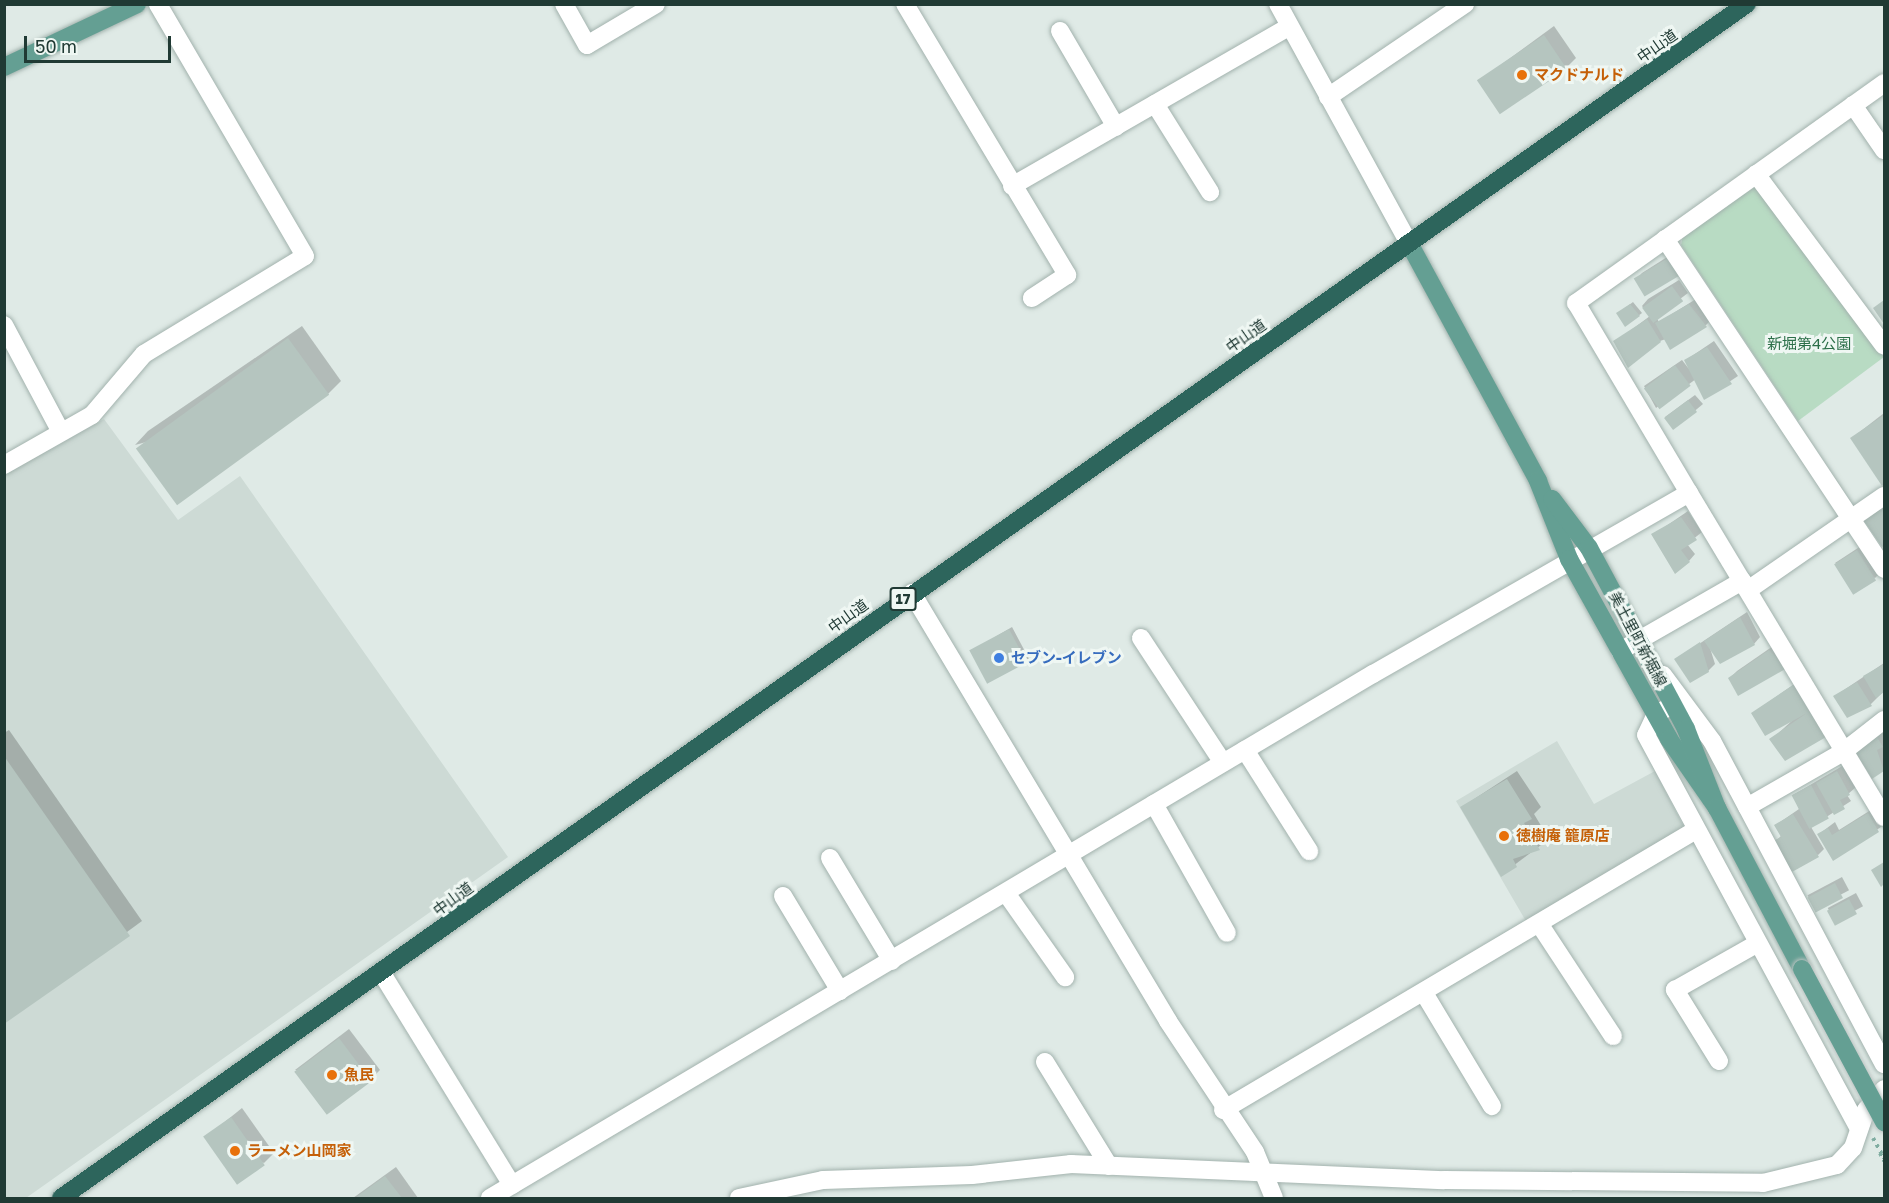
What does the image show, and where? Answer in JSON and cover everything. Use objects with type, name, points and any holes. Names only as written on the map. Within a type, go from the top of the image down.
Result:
[{"type":"highway","name":"中山道","points":[[61,1198],[912,593],[1747,4]]},
{"type":"main road","points":[[4,67],[137,4]]},
{"type":"main road","name":"美土里町新堀線","points":[[1409,243],[1538,481],[1569,559],[1656,714],[1717,808]]},
{"type":"main road","name":"美土里町新堀線","points":[[1538,481],[1589,548],[1673,705],[1717,808],[1884,1124]]},
{"type":"street","points":[[4,465],[92,415],[144,354],[305,256],[158,4]]},
{"type":"street","points":[[564,4],[587,45],[656,4]]},
{"type":"street","points":[[905,4],[1067,275],[1032,298]]},
{"type":"street","points":[[1278,4],[1409,243]]},
{"type":"street","points":[[1328,97],[1437,12],[1465,4]]},
{"type":"street","points":[[1012,186],[1289,27]]},
{"type":"street","points":[[1060,31],[1116,127]]},
{"type":"street","points":[[1884,83],[1576,303],[1884,817]]},
{"type":"street","points":[[1155,104],[1210,192]]},
{"type":"street","points":[[1853,105],[1884,150]]},
{"type":"street","points":[[1756,174],[1884,346]]},
{"type":"street","points":[[1665,239],[1884,568]]},
{"type":"street","points":[[4,325],[61,432]]},
{"type":"street","points":[[381,972],[503,1193],[1245,750],[1569,559],[1689,493]]},
{"type":"street","points":[[1620,651],[1745,585],[1852,520],[1884,496]]},
{"type":"street","points":[[912,593],[1223,1110],[1255,1152],[1274,1198]]},
{"type":"street","points":[[1141,638],[1223,764]]},
{"type":"street","points":[[1639,641],[1712,741],[1884,1064]]},
{"type":"street","points":[[1673,705],[1656,714],[1646,735],[1858,1127]]},
{"type":"street","points":[[1747,807],[1843,752],[1884,720]]},
{"type":"street","points":[[1245,750],[1309,851]]},
{"type":"street","points":[[1154,804],[1227,933]]},
{"type":"street","points":[[1223,1110],[1540,925],[1696,830]]},
{"type":"street","points":[[830,858],[892,961]]},
{"type":"street","points":[[1006,893],[1065,977]]},
{"type":"street","points":[[783,896],[840,992]]},
{"type":"street","points":[[1540,925],[1613,1036]]},
{"type":"street","points":[[1719,1060],[1675,990],[1758,943]]},
{"type":"street","points":[[1424,993],[1492,1106]]},
{"type":"street","points":[[1045,1062],[1109,1166]]},
{"type":"street","points":[[740,1198],[762,1196],[822,1180],[972,1175],[1048,1165],[1261,1171],[1444,1180],[1763,1183],[1820,1171],[1846,1158],[1858,1127],[1878,1095]]},
{"type":"street","points":[[1878,1095],[1884,1124]]},
{"type":"street","points":[[1668,1198],[1680,1184]]},
{"type":"path","points":[[1880,1154],[1884,1161]]},
{"type":"shaded area","points":[[104,419],[178,520],[240,476],[508,857],[26,1198],[4,1198],[4,475]]},
{"type":"shaded area","points":[[1557,741],[1594,804],[1655,771],[1685,829],[1527,923],[1456,801]]},
{"type":"green space","name":"新堀第4公園","points":[[1752,187],[1761,189],[1884,357],[1798,421],[1681,245],[1683,236]]},
{"type":"building","name":"マクドナルド","points":[[1544,35],[1567,69],[1500,114],[1477,80]]},
{"type":"building","points":[[1668,258],[1679,276],[1645,297],[1634,279]]},
{"type":"building","points":[[1672,286],[1683,301],[1653,323],[1642,308]]},
{"type":"building","points":[[1884,300],[1884,324],[1873,308]]},
{"type":"building","points":[[1630,304],[1640,316],[1625,327],[1616,313]]},
{"type":"building","points":[[1689,304],[1707,327],[1670,350],[1655,323]]},
{"type":"building","points":[[1647,319],[1661,342],[1628,368],[1613,341]]},
{"type":"building","points":[[288,338],[329,395],[177,505],[136,449]]},
{"type":"building","points":[[1707,347],[1732,384],[1704,400],[1684,360]]},
{"type":"building","points":[[1675,365],[1691,386],[1660,409],[1644,388]]},
{"type":"building","points":[[1688,400],[1697,412],[1673,430],[1664,418]]},
{"type":"building","points":[[1884,415],[1884,484],[1882,486],[1850,438]]},
{"type":"building","points":[[1884,507],[1884,546],[1882,547],[1864,521]]},
{"type":"building","points":[[1681,517],[1697,540],[1681,550],[1690,562],[1675,574],[1651,534]]},
{"type":"building","points":[[1857,550],[1876,581],[1853,595],[1834,564]]},
{"type":"building","points":[[1740,617],[1755,645],[1720,664],[1704,641]]},
{"type":"building","name":"セブン-イレブン","points":[[1009,629],[1027,663],[987,684],[969,650]]},
{"type":"building","points":[[1700,642],[1709,672],[1690,683],[1674,659]]},
{"type":"building","points":[[1769,650],[1787,668],[1738,696],[1728,678]]},
{"type":"building","points":[[1884,664],[1884,692],[1876,698],[1863,676]]},
{"type":"building","points":[[1857,682],[1872,706],[1847,718],[1833,696]]},
{"type":"building","points":[[1793,685],[1826,737],[1785,761],[1769,739],[1807,713],[1765,736],[1751,713]]},
{"type":"building","points":[[1877,737],[1883,747],[1877,750],[1884,771],[1872,779],[1856,753]]},
{"type":"building","points":[[4,756],[130,936],[4,1024]]},
{"type":"building","points":[[1837,771],[1850,795],[1840,800],[1845,809],[1834,815],[1816,783]]},
{"type":"building","name":"徳樹庵 籠原店","points":[[1507,779],[1532,819],[1524,823],[1540,850],[1513,859],[1517,867],[1501,877],[1460,807]]},
{"type":"building","points":[[1811,785],[1829,819],[1809,829],[1792,795]]},
{"type":"building","points":[[1868,813],[1879,832],[1833,861],[1817,834],[1828,828],[1832,835]]},
{"type":"building","points":[[1793,814],[1819,857],[1792,872],[1773,841],[1781,837],[1774,825]]},
{"type":"building","points":[[1884,862],[1884,884],[1881,887],[1871,870]]},
{"type":"building","points":[[1835,883],[1843,898],[1816,913],[1808,898]]},
{"type":"building","points":[[1849,899],[1857,914],[1835,926],[1827,911]]},
{"type":"building","name":"魚民","points":[[339,1038],[371,1081],[327,1115],[294,1072]]},
{"type":"building","name":"ラーメン山岡家","points":[[231,1117],[265,1165],[237,1185],[203,1137]]},
{"type":"building","points":[[385,1176],[402,1198],[355,1198]]},
{"type":"place","name":"マクドナルド","points":[[1522,75]]},
{"type":"place","name":"セブン-イレブン","points":[[999,658]]},
{"type":"place","name":"徳樹庵 籠原店","points":[[1504,836]]},
{"type":"place","name":"魚民","points":[[332,1075]]},
{"type":"place","name":"ラーメン山岡家","points":[[235,1151]]}]
